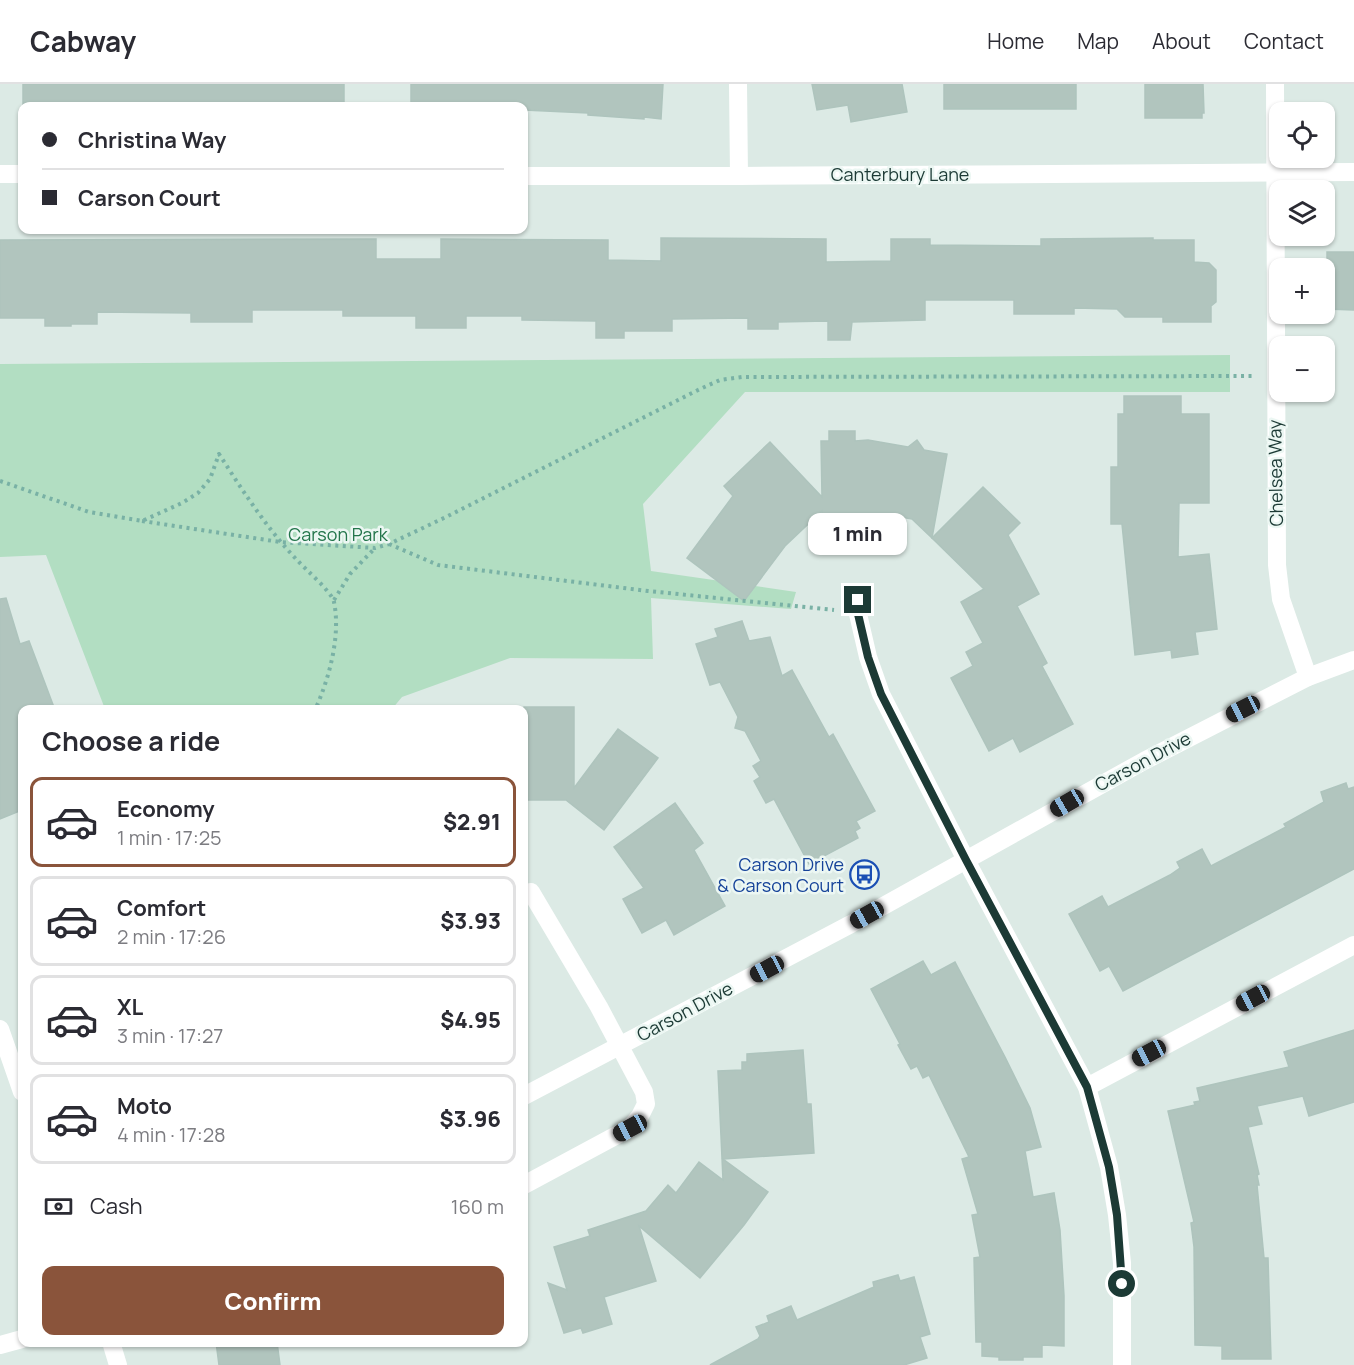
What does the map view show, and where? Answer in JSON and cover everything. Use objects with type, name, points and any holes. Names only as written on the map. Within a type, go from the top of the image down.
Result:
[{"type":"street","points":[[738,84],[740,176]]},
{"type":"street","name":"Chelsea Way","points":[[1275,84],[1275,336]]},
{"type":"street","name":"Canterbury Lane","points":[[528,176],[1354,172]]},
{"type":"street","points":[[0,174],[18,174]]},
{"type":"street","name":"Chelsea Way","points":[[1275,402],[1278,581],[1288,622],[1308,677]]},
{"type":"street","points":[[858,607],[868,657],[881,694],[1087,1087],[1109,1167],[1117,1215],[1122,1263],[1122,1365]]},
{"type":"street","name":"Carson Drive","points":[[528,1094],[851,924],[1143,760],[1308,677],[1354,660]]},
{"type":"street","name":"Carson Drive","points":[[531,892],[620,1046]]},
{"type":"street","points":[[1087,1087],[1354,945]]},
{"type":"street","points":[[0,1029],[18,1081]]},
{"type":"street","points":[[528,1183],[630,1128],[640,1116],[646,1104],[644,1092],[620,1046]]},
{"type":"street","points":[[0,1345],[18,1340]]},
{"type":"street","points":[[113,1347],[118,1365]]},
{"type":"path","points":[[0,481],[89,512],[280,542],[375,548],[389,544],[720,380],[741,377],[1269,376]]},
{"type":"path","points":[[142,521],[182,503],[198,492],[210,479],[219,454],[280,542],[334,600]]},
{"type":"path","points":[[389,544],[438,565],[648,591],[786,604],[858,607]]},
{"type":"path","points":[[317,705],[324,689],[333,649],[336,625],[334,600],[361,560],[375,548]]},
{"type":"green space","name":"Carson Park","points":[[1230,355],[1230,392],[745,392],[643,504],[651,571],[796,592],[791,609],[651,598],[653,659],[510,658],[402,697],[395,705],[103,705],[46,555],[0,557],[0,364]]},
{"type":"building","points":[[23,84],[344,84],[344,102],[23,102]]},
{"type":"building","points":[[411,84],[663,84],[661,119],[528,110],[528,102],[411,102]]},
{"type":"building","points":[[812,84],[902,84],[907,112],[851,122],[848,105],[817,110]]},
{"type":"building","points":[[944,84],[1076,84],[1076,109],[944,109]]},
{"type":"building","points":[[1145,84],[1203,84],[1204,113],[1202,113],[1202,118],[1145,118]]},
{"type":"building","points":[[661,238],[826,239],[826,262],[891,261],[891,239],[930,239],[930,245],[1041,246],[1041,239],[1194,240],[1194,262],[1209,263],[1216,270],[1216,302],[1211,306],[1211,322],[1163,322],[1163,317],[1125,317],[1117,309],[1074,308],[1074,314],[1014,314],[1014,300],[925,300],[925,320],[852,322],[850,340],[828,340],[828,321],[778,322],[778,329],[748,329],[748,318],[672,319],[672,331],[624,331],[624,338],[596,338],[596,321],[522,320],[522,316],[466,316],[466,328],[416,328],[416,316],[343,316],[343,310],[252,310],[252,322],[191,322],[191,313],[97,312],[97,324],[71,324],[71,326],[45,326],[45,318],[0,318],[0,240],[376,239],[376,259],[441,259],[441,239],[608,240],[608,260],[661,261]]},
{"type":"building","points":[[1327,252],[1354,252],[1354,310],[1335,309],[1335,258],[1327,258]]},
{"type":"building","points":[[1124,396],[1181,396],[1181,414],[1209,414],[1209,503],[1179,503],[1178,557],[1209,554],[1217,629],[1195,632],[1198,654],[1172,658],[1171,650],[1135,655],[1122,524],[1111,524],[1111,467],[1118,467],[1118,414],[1124,414]]},
{"type":"building","points":[[829,431],[855,431],[855,441],[868,440],[908,447],[917,440],[924,450],[947,454],[932,538],[912,519],[884,514],[822,515],[822,511],[785,546],[744,601],[687,558],[733,496],[724,486],[770,442],[822,497],[821,441],[829,441]]},
{"type":"building","points":[[983,487],[1020,523],[1008,535],[1039,594],[1017,606],[1047,663],[1042,666],[1073,724],[1020,752],[1013,738],[989,751],[951,678],[973,666],[966,652],[983,643],[961,602],[984,589],[932,538]]},
{"type":"building","points":[[6,598],[20,644],[29,641],[53,705],[18,705],[18,812],[0,819],[0,599]]},
{"type":"building","points":[[742,621],[749,641],[770,637],[782,676],[792,670],[829,737],[833,734],[875,811],[856,821],[860,828],[855,831],[858,838],[809,864],[774,799],[766,803],[754,781],[760,777],[753,766],[761,761],[745,731],[735,728],[738,717],[720,682],[710,685],[696,644],[718,637],[715,629]]},
{"type":"building","points":[[528,707],[574,707],[574,788],[618,729],[658,758],[604,830],[566,800],[528,800]]},
{"type":"building","points":[[1346,783],[1348,789],[1354,787],[1354,869],[1123,991],[1109,966],[1100,971],[1069,914],[1102,896],[1108,907],[1170,875],[1180,868],[1177,862],[1202,849],[1211,866],[1286,827],[1284,824],[1324,802],[1321,792]]},
{"type":"building","points":[[675,803],[703,843],[694,850],[725,906],[674,935],[666,920],[642,933],[623,899],[644,888],[614,847]]},
{"type":"building","points":[[923,961],[931,975],[955,962],[1030,1108],[1041,1147],[1025,1151],[1033,1197],[1054,1193],[1060,1230],[1064,1296],[1064,1346],[1042,1345],[1042,1357],[999,1360],[999,1357],[982,1356],[982,1342],[976,1342],[974,1258],[980,1257],[972,1215],[978,1214],[962,1159],[969,1157],[929,1075],[923,1078],[917,1066],[911,1069],[871,989]]},
{"type":"building","points":[[1354,1030],[1354,1102],[1309,1116],[1303,1096],[1257,1106],[1262,1124],[1248,1127],[1259,1174],[1257,1175],[1259,1185],[1257,1185],[1264,1258],[1268,1258],[1271,1359],[1222,1359],[1222,1346],[1195,1345],[1194,1247],[1191,1223],[1194,1222],[1168,1111],[1195,1105],[1194,1102],[1200,1101],[1197,1088],[1289,1067],[1284,1052]]},
{"type":"building","points":[[803,1050],[807,1104],[811,1104],[814,1153],[723,1159],[768,1192],[700,1278],[639,1226],[656,1281],[604,1297],[612,1324],[583,1333],[581,1328],[564,1333],[548,1283],[567,1290],[554,1247],[590,1236],[588,1230],[646,1211],[668,1185],[676,1193],[699,1162],[723,1180],[718,1071],[742,1070],[742,1062],[747,1062],[747,1054]]},
{"type":"building","points":[[898,1275],[900,1281],[914,1277],[930,1334],[920,1337],[927,1358],[904,1365],[710,1365],[758,1339],[760,1336],[756,1327],[769,1322],[767,1316],[791,1306],[797,1320],[874,1287],[873,1282]]},
{"type":"building","points":[[217,1347],[278,1347],[280,1365],[219,1365]]},
{"type":"place","name":"Carson Drive & Carson Court","points":[[865,875]]},
{"type":"route","points":[[858,600],[858,614],[868,657],[881,694],[1087,1087],[1109,1167],[1117,1215],[1122,1284]]}]
